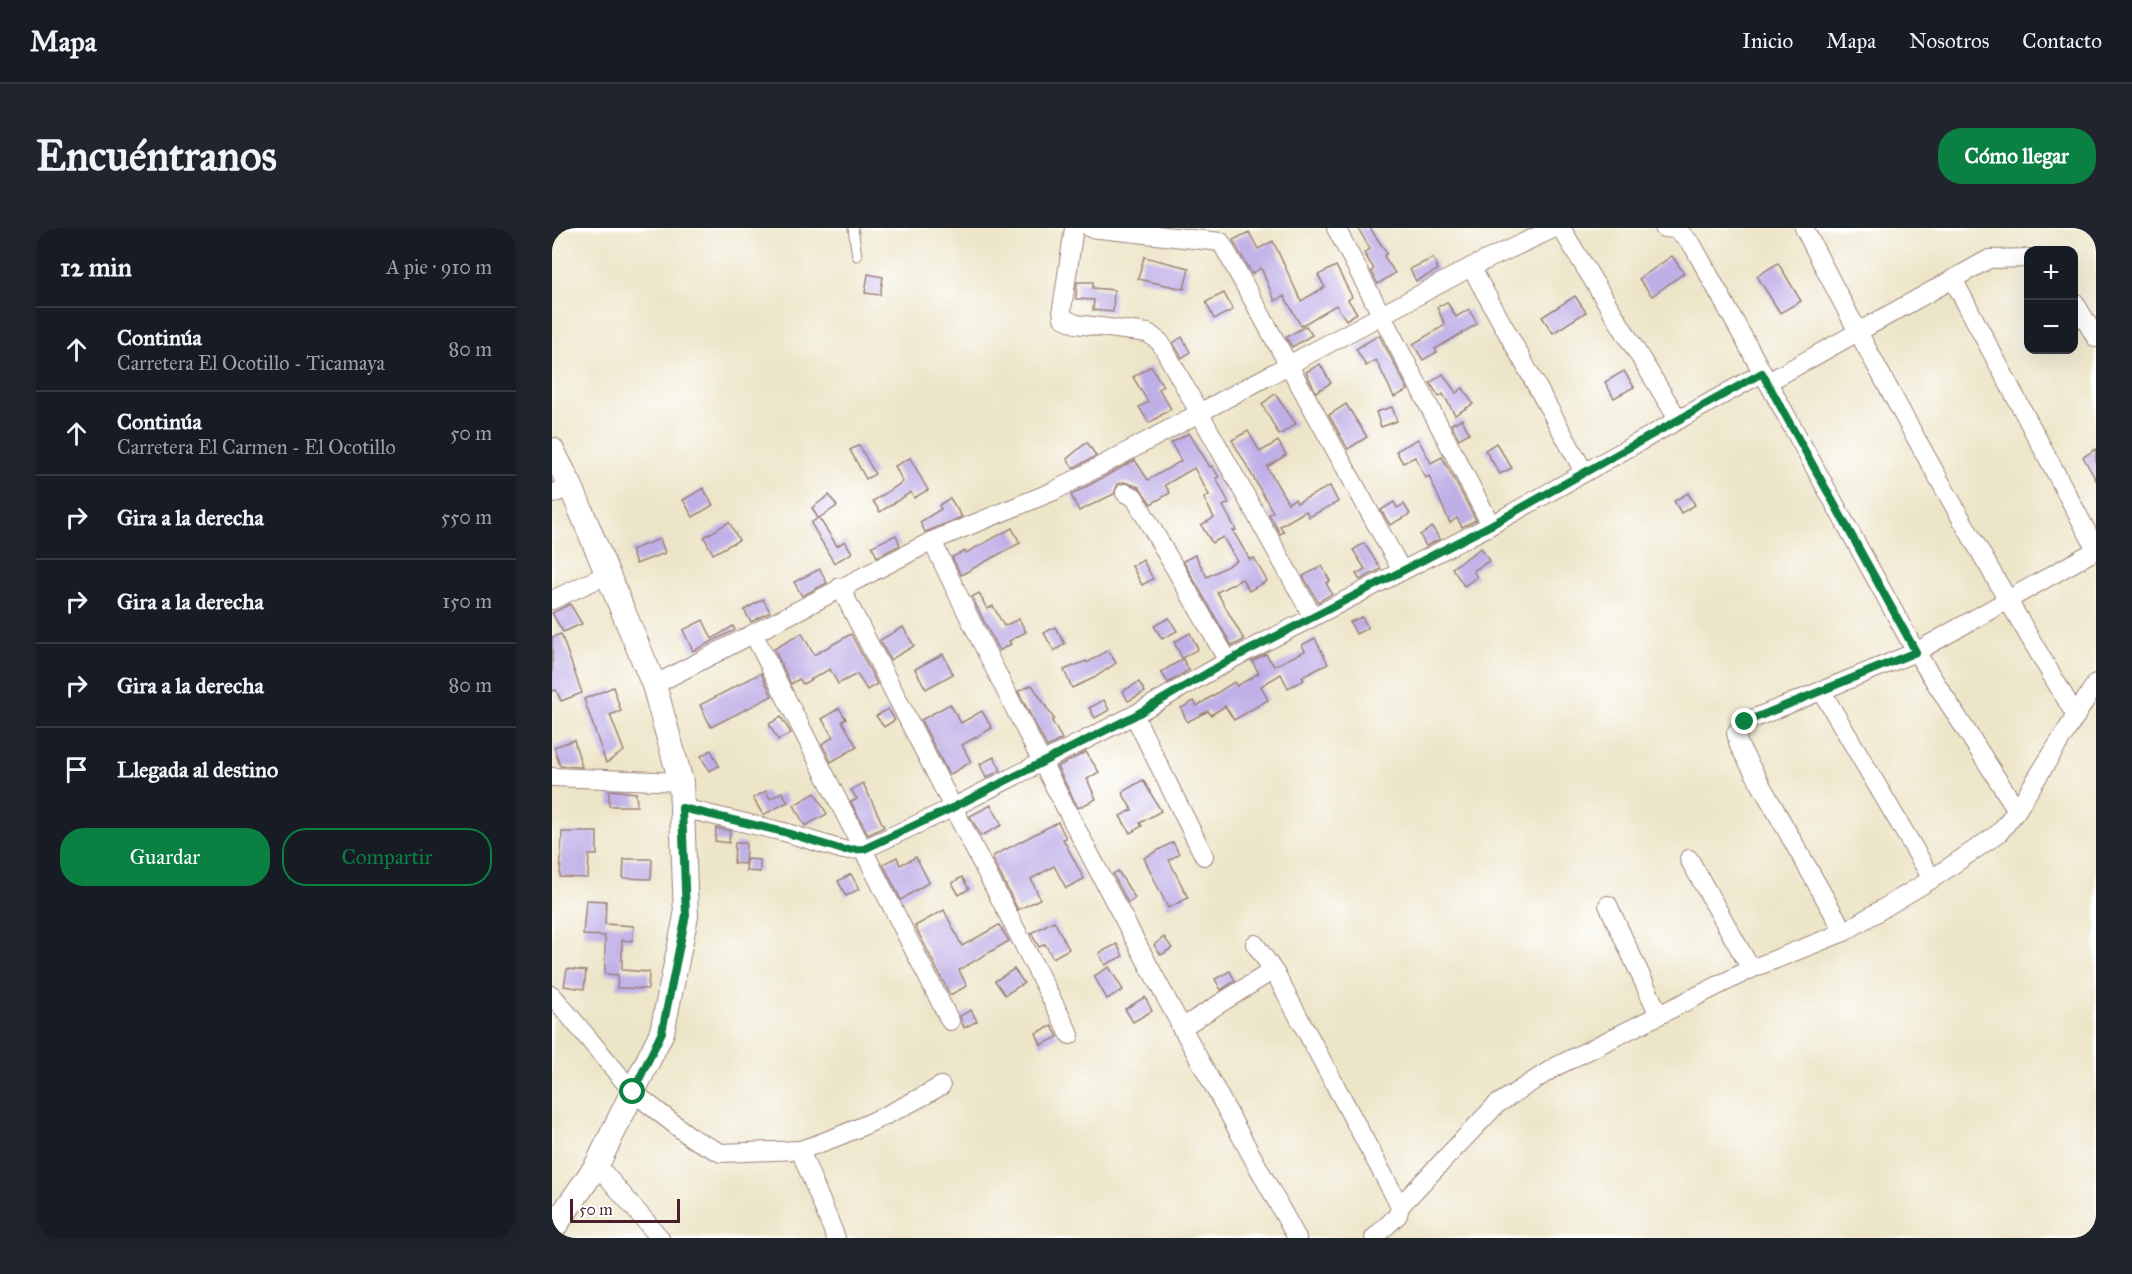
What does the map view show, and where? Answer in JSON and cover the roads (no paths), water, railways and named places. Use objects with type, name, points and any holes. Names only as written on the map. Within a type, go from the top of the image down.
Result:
[{"type":"main road","points":[[552,450],[561,491],[606,575],[654,685],[681,782],[686,915],[662,1032],[597,1165],[552,1230]]},
{"type":"street","points":[[1074,228],[1062,309],[1063,318],[1076,324],[1148,333],[1160,342],[1313,617]]},
{"type":"street","points":[[1090,228],[1221,242],[1402,571]]},
{"type":"street","points":[[1336,228],[1491,525]]},
{"type":"street","points":[[654,685],[932,541],[1054,491],[1198,411],[1382,317],[1471,267],[1555,228]]},
{"type":"street","points":[[1561,228],[1678,418]]},
{"type":"street","points":[[1664,228],[1677,229],[1693,246],[1916,652],[2017,810]]},
{"type":"street","points":[[1804,228],[1857,332],[2007,600],[2076,716]]},
{"type":"street","points":[[682,808],[784,832],[843,850],[864,849],[952,808],[1134,716],[1228,661],[1491,525],[1678,418],[1857,332],[1989,259],[2024,258]]},
{"type":"street","points":[[1471,267],[1584,472]]},
{"type":"street","points":[[1844,932],[1743,755],[1737,734],[1745,722],[1916,652],[2096,549],[1953,279]]},
{"type":"street","points":[[2078,309],[2096,338]]},
{"type":"street","points":[[1125,493],[1134,497],[1228,661]]},
{"type":"street","points":[[932,541],[1041,764],[1181,1028],[1297,1238]]},
{"type":"street","points":[[552,600],[606,575]]},
{"type":"street","points":[[840,587],[1070,1035]]},
{"type":"street","points":[[754,635],[864,849],[902,931],[950,1021]]},
{"type":"street","points":[[1374,1238],[1398,1215],[1400,1206],[1496,1105],[1555,1067],[1751,969],[1844,932],[1932,879],[1999,833],[2017,810],[2096,683]]},
{"type":"street","points":[[1821,690],[1932,879]]},
{"type":"street","points":[[1134,716],[1204,855]]},
{"type":"street","points":[[552,777],[681,782]]},
{"type":"street","points":[[1689,860],[1751,969]]},
{"type":"street","points":[[1608,905],[1659,1015]]},
{"type":"street","points":[[1255,944],[1275,973],[1400,1206]]},
{"type":"street","points":[[1181,1028],[1267,974],[1275,973]]},
{"type":"street","points":[[552,995],[633,1092],[692,1138],[722,1153],[800,1150],[838,1138],[887,1116],[941,1086]]},
{"type":"street","points":[[800,1150],[836,1238]]},
{"type":"street","points":[[597,1165],[660,1238]]},
{"type":"lane","points":[[853,228],[857,256]]}]
